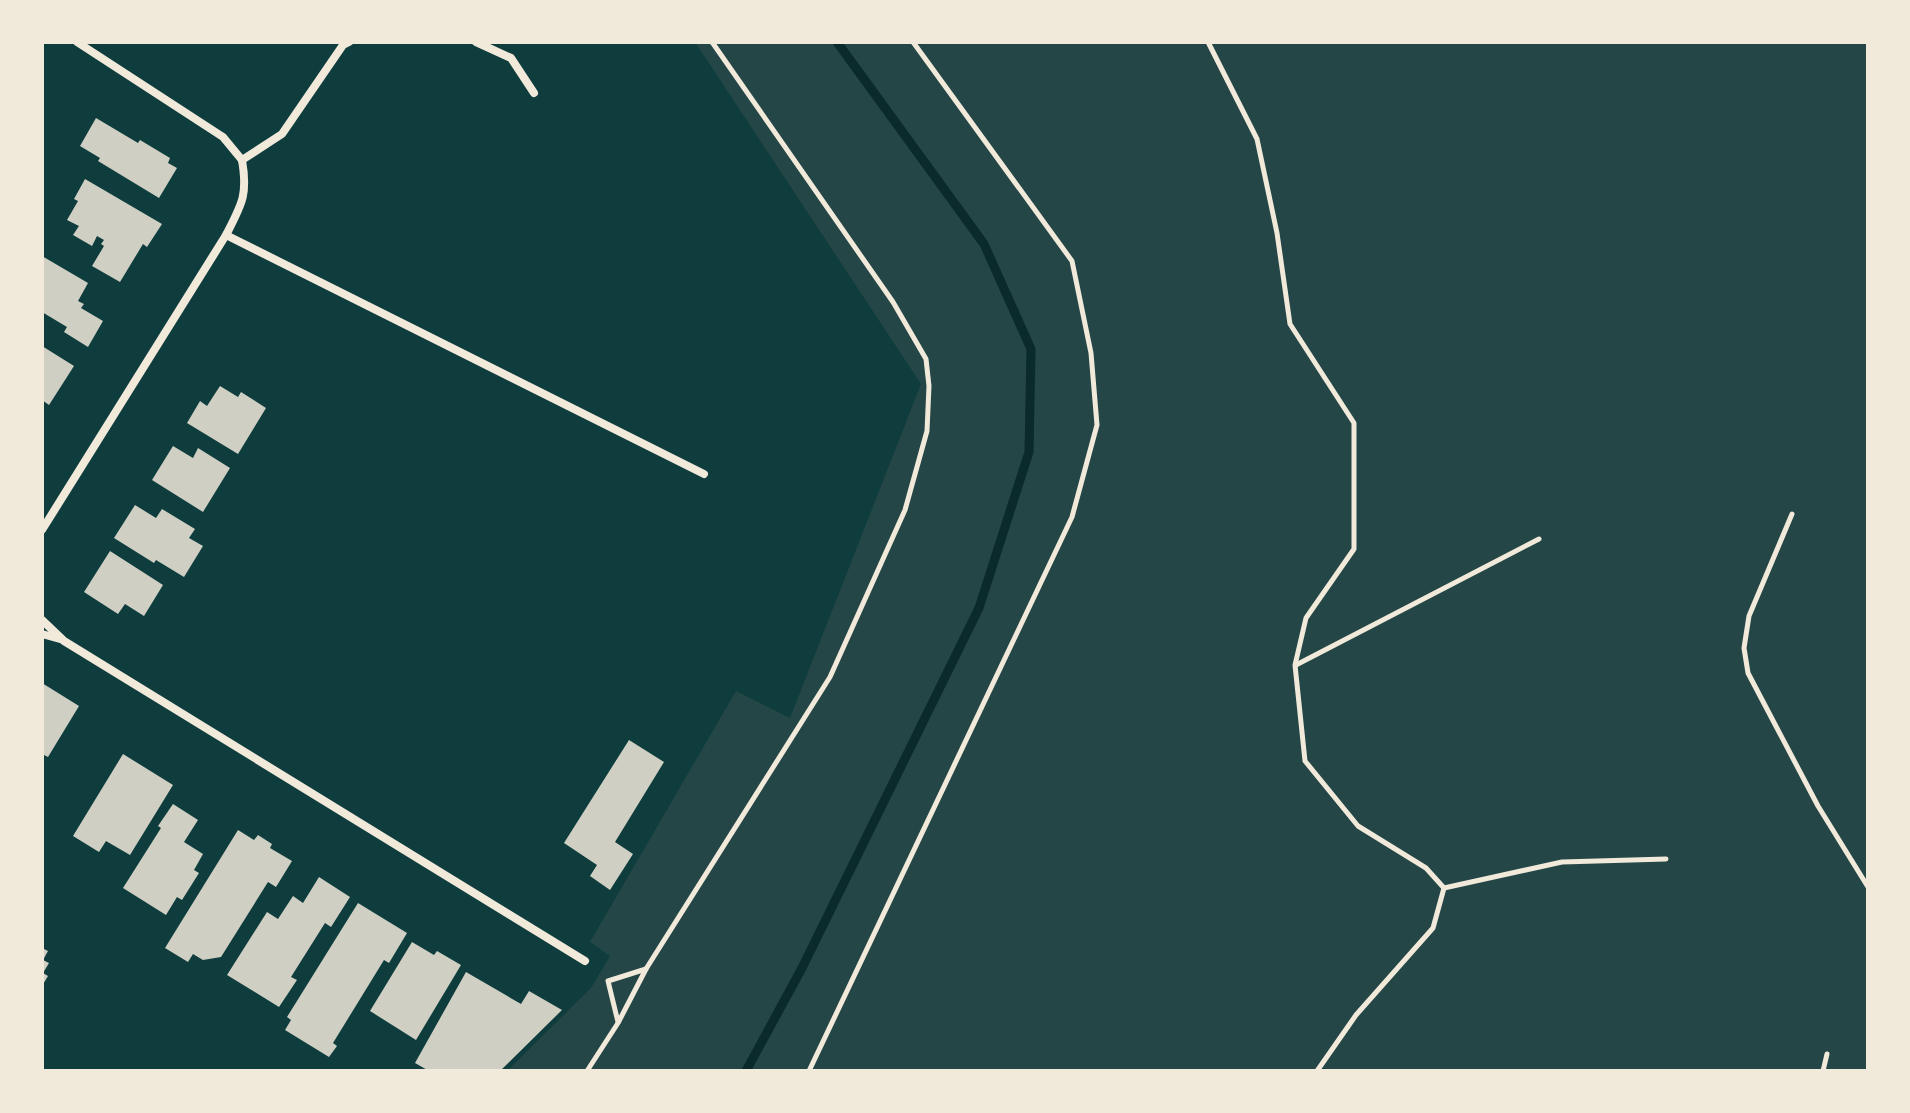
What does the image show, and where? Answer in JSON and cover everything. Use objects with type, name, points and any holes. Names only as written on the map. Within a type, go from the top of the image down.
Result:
[{"type":"street","points":[[42,530],[226,235],[241,206],[246,185],[242,160],[223,137],[77,42]]},
{"type":"street","points":[[242,160],[282,134],[343,45],[349,42]]},
{"type":"street","points":[[476,42],[511,58],[534,93]]},
{"type":"street","points":[[226,235],[704,474]]},
{"type":"street","points":[[42,620],[64,641],[585,961]]},
{"type":"street","points":[[42,634],[64,641]]},
{"type":"path","points":[[587,1071],[618,1023],[646,969],[830,677],[905,510],[927,431],[929,386],[926,359],[893,302],[712,42]]},
{"type":"path","points":[[809,1071],[1072,517],[1097,425],[1091,353],[1072,261],[913,42]]},
{"type":"path","points":[[1208,42],[1257,139],[1277,233],[1290,324],[1354,423],[1354,549],[1306,618],[1295,665],[1305,761],[1358,826],[1426,868],[1444,888]]},
{"type":"path","points":[[1792,514],[1749,616],[1744,648],[1748,673],[1818,806],[1868,887]]},
{"type":"path","points":[[1295,665],[1539,539]]},
{"type":"path","points":[[1444,888],[1562,862],[1666,859]]},
{"type":"path","points":[[1317,1071],[1356,1015],[1433,928],[1444,888]]},
{"type":"path","points":[[618,1023],[608,981],[646,969]]},
{"type":"path","points":[[1823,1071],[1827,1054]]},
{"type":"shaded area","points":[[695,42],[1868,42],[1868,1071],[507,1071],[591,988],[610,956],[590,942],[736,691],[790,718],[921,384]]},
{"type":"building","points":[[96,118],[170,158],[168,163],[177,168],[159,198],[98,161],[100,158],[80,146]]},
{"type":"building","points":[[85,179],[162,224],[147,247],[143,244],[120,282],[92,266],[104,246],[101,244],[104,240],[97,236],[92,246],[73,235],[79,226],[67,220],[78,201],[74,199]]},
{"type":"building","points":[[42,256],[88,283],[78,301],[84,304],[81,308],[103,321],[88,347],[64,332],[67,327],[42,312]]},
{"type":"building","points":[[42,346],[74,366],[49,405],[42,400]]},
{"type":"building","points":[[220,386],[238,397],[241,392],[266,408],[238,454],[187,423],[200,401],[207,406]]},
{"type":"building","points":[[173,446],[193,458],[198,448],[230,468],[203,512],[152,480]]},
{"type":"building","points":[[135,505],[156,518],[162,509],[195,529],[189,538],[203,546],[184,577],[114,538]]},
{"type":"building","points":[[110,551],[163,585],[144,616],[125,604],[118,614],[84,592]]},
{"type":"building","points":[[42,683],[79,706],[48,757],[42,754]]},
{"type":"building","points":[[629,740],[664,762],[615,842],[633,854],[610,890],[590,876],[597,865],[564,843]]},
{"type":"building","points":[[123,754],[173,785],[130,855],[106,841],[99,852],[73,836]]},
{"type":"building","points":[[173,804],[198,820],[184,842],[203,854],[194,870],[199,873],[182,900],[177,897],[166,915],[123,888]]},
{"type":"building","points":[[238,830],[254,840],[258,835],[272,844],[270,848],[292,861],[276,887],[268,882],[221,957],[203,960],[193,954],[188,962],[165,948]]},
{"type":"building","points":[[319,877],[350,897],[331,927],[325,923],[291,977],[297,980],[279,1007],[227,975],[267,912],[278,919],[293,896],[303,903]]},
{"type":"building","points":[[358,903],[407,933],[389,963],[384,960],[333,1043],[337,1046],[329,1057],[285,1030],[291,1020],[287,1017]]},
{"type":"building","points":[[412,942],[434,955],[437,951],[461,965],[416,1040],[370,1011]]},
{"type":"building","points":[[42,948],[48,951],[43,960],[49,963],[43,973],[48,976],[42,986]]},
{"type":"building","points":[[466,972],[521,1004],[529,991],[562,1010],[500,1071],[429,1071],[415,1063]]},
{"type":"waterway","points":[[746,1071],[802,968],[979,608],[1029,452],[1031,349],[984,244],[837,42]]}]
